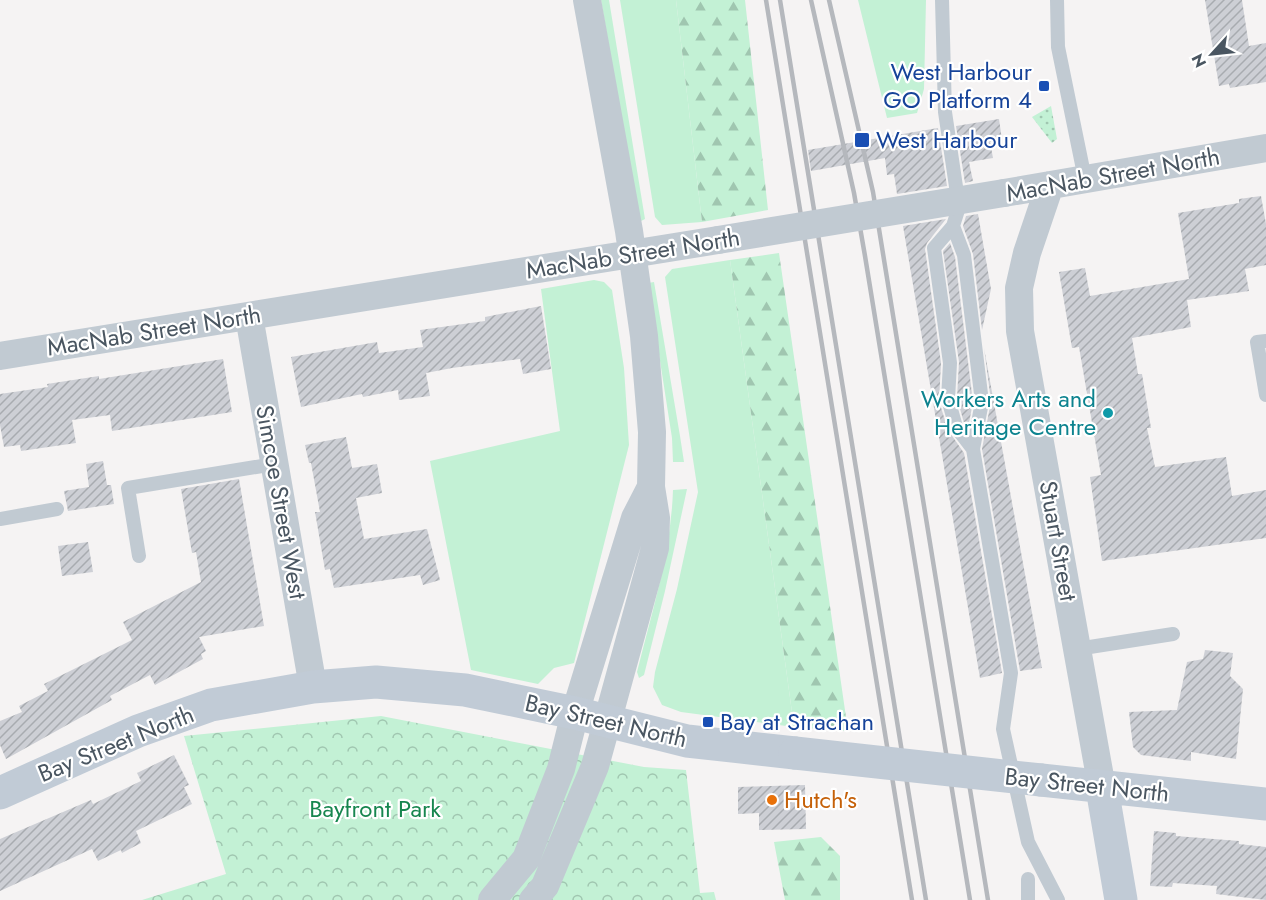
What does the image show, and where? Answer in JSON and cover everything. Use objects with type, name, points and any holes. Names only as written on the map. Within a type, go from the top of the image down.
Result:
[{"type":"street","points":[[533,900],[545,886],[595,766],[655,548],[656,518],[651,488],[652,432],[644,336],[632,253],[587,0]]},
{"type":"street","name":"MacNab Street North","points":[[0,356],[718,240],[1266,148]]},
{"type":"street","name":"Stuart Street","points":[[1050,185],[1027,253],[1019,288],[1020,331],[1121,900]]},
{"type":"street","name":"Simcoe Street West","points":[[249,316],[313,687]]},
{"type":"street","points":[[492,900],[526,859],[561,769],[575,713],[635,518],[651,488]]},
{"type":"street","name":"Bay Street North","points":[[0,793],[138,731],[211,705],[313,687],[376,682],[465,690],[575,713],[687,741],[1102,788],[1266,804]]},
{"type":"lane","points":[[942,0],[945,112],[959,207],[953,226],[934,248],[950,363],[948,399],[956,427],[973,449]]},
{"type":"lane","points":[[1057,0],[1058,47],[1085,179]]},
{"type":"lane","points":[[953,226],[964,255],[982,402],[973,449],[1011,673],[1003,729],[1028,843],[1059,900]]},
{"type":"lane","points":[[1266,340],[1257,342],[1266,395]]},
{"type":"lane","points":[[139,556],[128,488],[274,464]]},
{"type":"lane","points":[[0,519],[57,509]]},
{"type":"lane","points":[[1077,649],[1173,634]]},
{"type":"lane","points":[[1028,879],[1028,900]]},
{"type":"green space","points":[[601,0],[609,0],[645,219],[639,222]]},
{"type":"green space","points":[[620,0],[676,0],[702,222],[662,225],[655,217]]},
{"type":"green space","points":[[676,0],[745,0],[768,210],[702,222]]},
{"type":"green space","points":[[858,0],[926,0],[924,89],[917,113],[887,118]]},
{"type":"green space","points":[[1051,106],[1057,139],[1052,143],[1032,117]]},
{"type":"green space","points":[[779,253],[848,731],[794,727],[730,260]]},
{"type":"green space","points":[[730,260],[794,727],[681,712],[662,705],[653,687],[698,492],[665,277],[672,269]]},
{"type":"green space","points":[[594,280],[604,282],[612,290],[624,368],[629,445],[574,663],[554,668],[538,684],[471,670],[430,461],[560,431],[541,289]]},
{"type":"green space","points":[[654,282],[684,462],[673,462],[672,438],[648,283]]},
{"type":"green space","points":[[687,489],[644,675],[639,678],[637,672],[665,559],[673,490]]},
{"type":"green space","name":"Bayfront Park","points":[[381,716],[644,767],[686,770],[700,893],[714,892],[716,900],[142,900],[226,874],[184,736]]},
{"type":"green space","points":[[821,837],[840,856],[840,900],[785,900],[774,842]]},
{"type":"building","points":[[1205,0],[1242,0],[1249,46],[1266,43],[1266,82],[1230,88],[1229,84],[1219,86]]},
{"type":"building","points":[[999,119],[1002,140],[990,142],[993,158],[969,162],[973,181],[965,183],[956,126]]},
{"type":"building","points":[[938,128],[947,186],[897,194],[894,174],[887,175],[885,158],[811,171],[808,150]]},
{"type":"building","points":[[1261,196],[1266,224],[1266,265],[1245,269],[1249,291],[1187,300],[1191,327],[1132,338],[1138,374],[1142,374],[1151,428],[1147,428],[1155,467],[1226,457],[1232,496],[1266,490],[1266,538],[1102,561],[1090,477],[1101,475],[1079,347],[1072,348],[1059,272],[1085,268],[1090,296],[1189,279],[1178,213],[1239,203],[1239,199]]},
{"type":"building","points":[[978,214],[991,289],[982,330],[973,254],[963,226],[966,216]]},
{"type":"building","points":[[946,219],[927,243],[925,249],[941,363],[939,401],[948,430],[964,453],[1002,673],[980,678],[903,226]]},
{"type":"building","points":[[950,243],[955,257],[973,402],[968,428],[964,423],[957,398],[959,362],[943,251]]},
{"type":"building","points":[[541,306],[551,369],[523,374],[520,359],[452,368],[426,373],[430,396],[399,400],[398,390],[363,397],[362,394],[301,407],[291,357],[377,342],[379,353],[423,347],[420,330],[485,321],[485,317]]},
{"type":"building","points":[[984,348],[1042,668],[1020,671],[982,449],[991,401]]},
{"type":"building","points":[[223,359],[232,412],[112,431],[110,415],[72,420],[76,443],[21,451],[20,445],[4,447],[0,425],[0,394],[48,387],[47,384],[99,376],[99,379]]},
{"type":"building","points":[[346,437],[352,468],[377,464],[382,493],[356,498],[364,539],[427,529],[440,580],[423,585],[420,575],[334,588],[330,569],[325,570],[315,512],[320,512],[311,463],[309,463],[305,445]]},
{"type":"building","points":[[103,461],[107,485],[111,485],[114,504],[68,511],[64,491],[89,487],[86,464]]},
{"type":"building","points":[[239,479],[264,626],[199,637],[206,651],[201,654],[203,659],[155,685],[150,675],[110,696],[112,700],[6,759],[0,745],[0,721],[22,712],[19,706],[48,691],[44,684],[132,640],[123,622],[201,582],[196,552],[192,553],[181,489]]},
{"type":"building","points":[[88,542],[93,572],[62,576],[58,546]]},
{"type":"building","points":[[1205,650],[1233,653],[1230,676],[1243,689],[1236,759],[1191,752],[1191,761],[1141,755],[1133,747],[1129,712],[1177,710],[1187,662],[1203,659]]},
{"type":"building","points":[[174,755],[189,785],[184,787],[192,804],[136,831],[141,843],[122,853],[121,850],[98,861],[92,849],[0,891],[0,839],[91,800],[93,804],[141,781],[137,773]]},
{"type":"building","name":"Hutch's","points":[[805,785],[806,829],[759,830],[759,813],[738,814],[738,787]]},
{"type":"building","points":[[1154,831],[1176,833],[1176,836],[1239,841],[1239,844],[1266,847],[1266,900],[1216,894],[1217,886],[1173,883],[1172,887],[1150,886]]},
{"type":"railway","points":[[766,0],[912,900]]},
{"type":"railway","points":[[780,0],[926,900]]},
{"type":"railway","points":[[811,0],[854,193],[970,900]]},
{"type":"railway","points":[[829,0],[873,192],[988,900]]},
{"type":"place","name":"West Harbour GO Platform 4","points":[[1044,86]]},
{"type":"place","name":"West Harbour","points":[[862,140]]},
{"type":"place","name":"Workers Arts and Heritage Centre","points":[[1108,413]]},
{"type":"place","name":"Bay at Strachan","points":[[708,722]]},
{"type":"place","name":"Hutch's","points":[[772,800]]}]
